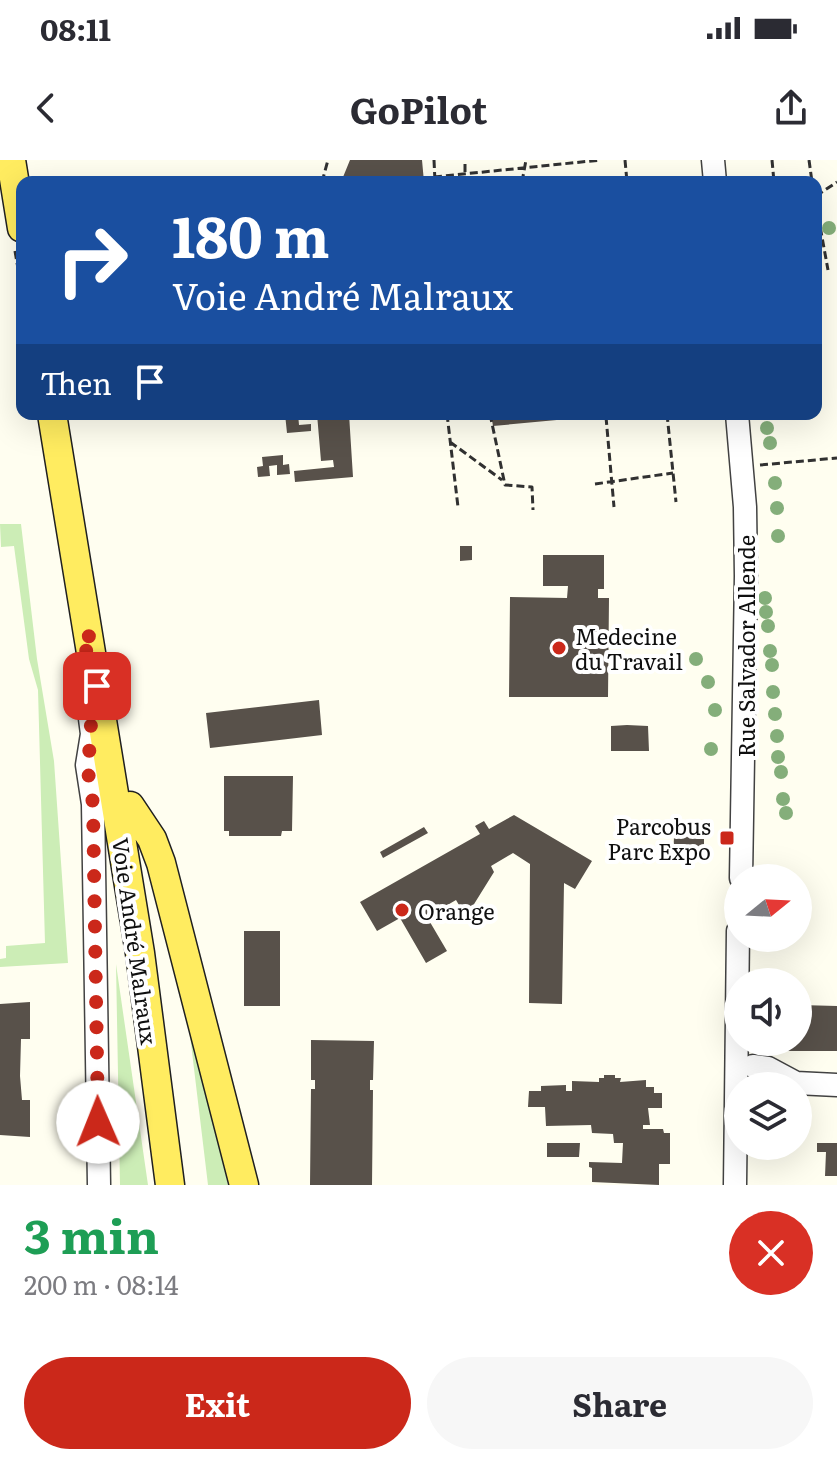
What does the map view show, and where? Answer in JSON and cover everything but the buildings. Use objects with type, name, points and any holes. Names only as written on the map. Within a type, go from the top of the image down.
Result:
[{"type":"main road","points":[[11,160],[16,191]]},
{"type":"main road","name":"Voie André Malraux","points":[[53,420],[140,953],[170,1185]]},
{"type":"main road","name":"Voie André Malraux","points":[[67,420],[130,806],[183,1185]]},
{"type":"main road","points":[[130,806],[152,839],[161,863],[244,1185]]},
{"type":"street","name":"Rue Salvador Allende","points":[[738,420],[746,548],[741,864]]},
{"type":"street","points":[[88,631],[84,675],[92,734],[87,765],[93,804],[99,1185]]},
{"type":"street","points":[[737,1072],[738,952]]},
{"type":"street","points":[[753,1066],[768,1068],[796,1083],[837,1085]]},
{"type":"street","points":[[727,1185],[730,1160]]},
{"type":"street","points":[[735,1185],[736,1160]]},
{"type":"street","points":[[743,1160],[744,1185]]},
{"type":"path","points":[[464,174],[465,160]]},
{"type":"path","points":[[523,176],[526,160]]},
{"type":"path","points":[[451,176],[601,160]]},
{"type":"path","points":[[822,237],[828,270]]},
{"type":"path","points":[[448,420],[458,507]]},
{"type":"path","points":[[491,420],[504,481]]},
{"type":"path","points":[[606,420],[614,507]]},
{"type":"path","points":[[668,420],[676,502]]},
{"type":"path","points":[[450,442],[504,481],[505,485],[532,487],[533,510]]},
{"type":"path","points":[[760,465],[837,458]]},
{"type":"path","points":[[595,484],[673,473]]},
{"type":"green space","points":[[0,524],[21,524],[37,659],[54,761],[68,963],[0,967],[0,959],[6,958],[6,946],[45,943],[38,690],[29,659],[14,546],[1,547]]},
{"type":"green space","points":[[116,964],[148,1185],[120,1185]]},
{"type":"green space","points":[[189,1027],[197,1047],[228,1185],[208,1185]]},
{"type":"place","name":"Medecine du Travail","points":[[559,648]]},
{"type":"place","name":"Parcobus Parc Expo","points":[[727,838]]},
{"type":"place","name":"Orange","points":[[402,910]]},
{"type":"route","points":[[97,686],[88,631],[84,675],[92,734],[87,765],[93,804],[98,1122]]}]
